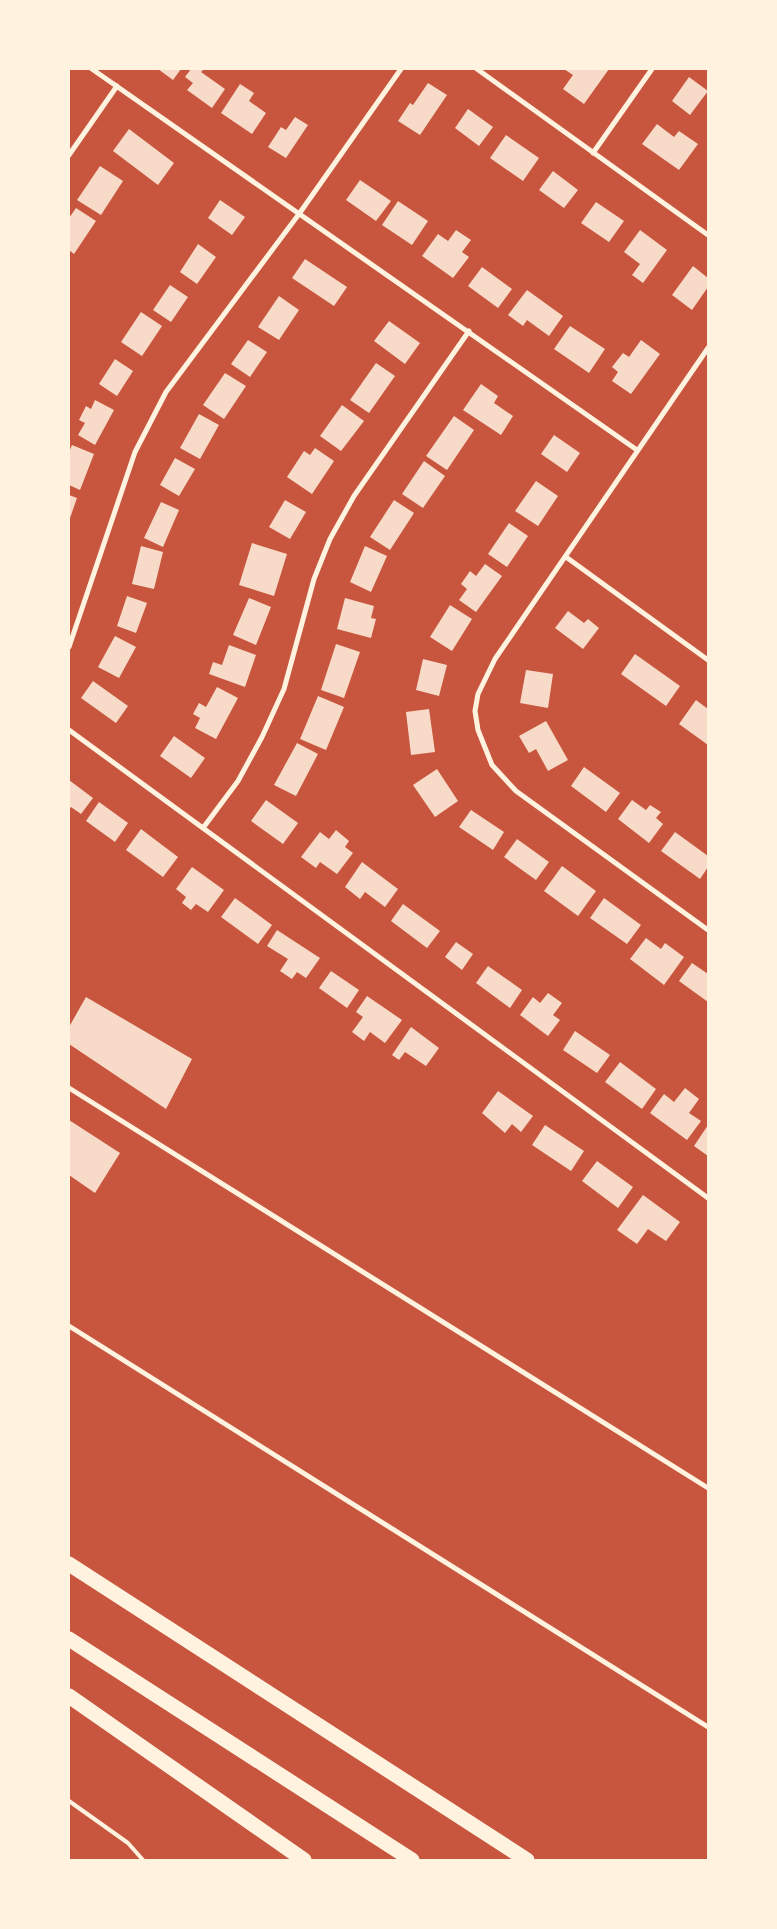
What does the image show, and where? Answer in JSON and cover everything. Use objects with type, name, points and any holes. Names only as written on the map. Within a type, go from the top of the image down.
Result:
[{"type":"highway","points":[[69,1564],[527,1860]]},
{"type":"highway","points":[[69,1639],[412,1860]]},
{"type":"highway","points":[[69,1696],[304,1860]]},
{"type":"street","points":[[92,69],[637,450]]},
{"type":"street","points":[[69,647],[135,452],[166,392],[299,214],[401,69]]},
{"type":"street","points":[[477,69],[708,235]]},
{"type":"street","points":[[593,153],[652,69]]},
{"type":"street","points":[[69,155],[117,86]]},
{"type":"street","points":[[203,828],[238,782],[284,689],[314,579],[330,539],[354,496],[469,331]]},
{"type":"street","points":[[708,348],[495,659],[478,694],[475,711],[478,730],[492,765],[516,791],[708,930]]},
{"type":"street","points":[[566,557],[708,660]]},
{"type":"street","points":[[69,730],[708,1198]]},
{"type":"street","points":[[69,1088],[708,1488]]},
{"type":"street","points":[[69,1326],[708,1727]]},
{"type":"lane","points":[[69,1801],[128,1843],[143,1860]]},
{"type":"building","points":[[158,69],[181,69],[173,80]]},
{"type":"building","points":[[191,69],[204,69],[201,72],[225,89],[212,108],[187,90],[193,83],[185,77]]},
{"type":"building","points":[[564,69],[609,69],[584,104],[563,89],[573,75]]},
{"type":"building","points":[[689,77],[708,91],[690,115],[672,101]]},
{"type":"building","points":[[428,83],[447,95],[420,135],[398,121],[410,103],[413,105]]},
{"type":"building","points":[[240,84],[254,93],[249,101],[266,113],[252,134],[221,113]]},
{"type":"building","points":[[468,109],[493,127],[479,146],[455,128]]},
{"type":"building","points":[[295,117],[308,125],[286,158],[268,147],[281,127],[286,130]]},
{"type":"building","points":[[657,124],[674,137],[679,131],[698,144],[679,170],[642,144]]},
{"type":"building","points":[[129,129],[174,163],[158,185],[113,151]]},
{"type":"building","points":[[506,135],[539,158],[523,181],[490,158]]},
{"type":"building","points":[[100,166],[123,181],[101,215],[77,200]]},
{"type":"building","points":[[553,171],[578,190],[564,208],[539,190]]},
{"type":"building","points":[[360,180],[391,201],[376,221],[346,200]]},
{"type":"building","points":[[220,200],[245,217],[232,235],[208,218]]},
{"type":"building","points":[[398,201],[428,221],[412,245],[382,225]]},
{"type":"building","points":[[596,202],[624,221],[609,242],[581,223]]},
{"type":"building","points":[[76,208],[96,221],[74,254],[69,250],[69,218]]},
{"type":"building","points":[[456,230],[471,240],[462,252],[469,257],[453,278],[422,256],[438,234],[448,241]]},
{"type":"building","points":[[640,230],[667,250],[643,283],[632,275],[640,264],[624,252]]},
{"type":"building","points":[[198,244],[216,257],[197,284],[180,272]]},
{"type":"building","points":[[305,259],[347,287],[334,306],[292,278]]},
{"type":"building","points":[[693,266],[708,278],[708,287],[692,310],[672,295]]},
{"type":"building","points":[[482,267],[512,289],[498,308],[468,286]]},
{"type":"building","points":[[170,285],[188,297],[171,322],[153,310]]},
{"type":"building","points":[[527,290],[563,316],[549,336],[527,320],[523,326],[508,315]]},
{"type":"building","points":[[279,296],[299,310],[279,340],[258,327]]},
{"type":"building","points":[[141,312],[162,326],[142,356],[121,342]]},
{"type":"building","points":[[389,321],[420,343],[405,364],[374,341]]},
{"type":"building","points":[[570,326],[605,349],[589,373],[554,349]]},
{"type":"building","points":[[248,340],[267,352],[250,377],[231,364]]},
{"type":"building","points":[[641,340],[660,354],[631,394],[612,381],[618,372],[612,367],[623,353],[629,357]]},
{"type":"building","points":[[115,359],[133,371],[117,396],[99,384]]},
{"type":"building","points":[[376,363],[395,376],[369,413],[350,400]]},
{"type":"building","points":[[225,373],[246,386],[224,419],[203,405]]},
{"type":"building","points":[[481,384],[498,396],[494,403],[513,416],[501,435],[463,410]]},
{"type":"building","points":[[95,400],[114,410],[95,445],[78,435],[85,423],[79,420],[86,406],[91,409]]},
{"type":"building","points":[[342,405],[364,421],[341,451],[320,436]]},
{"type":"building","points":[[199,414],[219,425],[200,459],[180,448]]},
{"type":"building","points":[[454,416],[474,430],[447,470],[426,456]]},
{"type":"building","points":[[554,435],[580,453],[567,472],[541,454]]},
{"type":"building","points":[[72,445],[94,454],[80,490],[69,485],[69,452]]},
{"type":"building","points":[[315,448],[334,461],[312,494],[287,477],[304,451],[310,455]]},
{"type":"building","points":[[175,458],[195,469],[179,496],[160,485]]},
{"type":"building","points":[[424,461],[445,476],[423,508],[402,494]]},
{"type":"building","points":[[536,481],[558,496],[538,526],[515,511]]},
{"type":"building","points":[[69,495],[77,498],[69,521]]},
{"type":"building","points":[[285,500],[306,512],[290,539],[269,527]]},
{"type":"building","points":[[394,500],[414,513],[390,550],[370,537]]},
{"type":"building","points":[[161,502],[179,510],[163,547],[144,538]]},
{"type":"building","points":[[509,523],[528,536],[507,567],[488,554]]},
{"type":"building","points":[[252,543],[287,554],[274,596],[239,585]]},
{"type":"building","points":[[141,546],[163,552],[154,589],[132,584]]},
{"type":"building","points":[[365,546],[387,556],[371,592],[350,582]]},
{"type":"building","points":[[485,564],[502,576],[476,612],[459,600],[467,589],[461,584],[470,571],[476,576]]},
{"type":"building","points":[[127,596],[147,603],[136,633],[117,626]]},
{"type":"building","points":[[249,598],[271,607],[256,645],[233,635]]},
{"type":"building","points":[[345,598],[374,606],[371,618],[376,619],[371,638],[337,629]]},
{"type":"building","points":[[450,605],[472,619],[452,651],[430,637]]},
{"type":"building","points":[[568,611],[584,623],[588,619],[599,628],[583,649],[555,628]]},
{"type":"building","points":[[115,636],[136,647],[119,678],[98,667]]},
{"type":"building","points":[[336,644],[360,652],[344,698],[321,690]]},
{"type":"building","points":[[229,645],[256,655],[245,687],[209,674],[213,662],[222,665]]},
{"type":"building","points":[[635,654],[680,686],[666,706],[621,674]]},
{"type":"building","points":[[423,659],[447,665],[439,696],[416,690]]},
{"type":"building","points":[[526,670],[553,674],[548,708],[520,703]]},
{"type":"building","points":[[93,681],[128,706],[116,723],[81,698]]},
{"type":"building","points":[[217,687],[238,698],[216,739],[195,728],[200,718],[193,714],[199,703],[206,707]]},
{"type":"building","points":[[318,696],[344,707],[326,750],[300,739]]},
{"type":"building","points":[[696,700],[708,709],[708,745],[679,724]]},
{"type":"building","points":[[429,709],[435,752],[411,755],[406,712]]},
{"type":"building","points":[[546,721],[568,760],[548,771],[536,749],[529,753],[519,736]]},
{"type":"building","points":[[174,736],[205,758],[191,778],[160,756]]},
{"type":"building","points":[[297,743],[318,754],[296,796],[274,785]]},
{"type":"building","points":[[584,767],[620,793],[606,812],[571,786]]},
{"type":"building","points":[[437,769],[458,801],[435,817],[413,785]]},
{"type":"building","points":[[69,780],[93,798],[81,814],[71,807],[69,810]]},
{"type":"building","points":[[266,800],[298,823],[283,844],[251,821]]},
{"type":"building","points":[[632,800],[646,810],[650,805],[661,812],[656,818],[663,824],[649,843],[618,819]]},
{"type":"building","points":[[99,802],[128,823],[115,842],[86,821]]},
{"type":"building","points":[[471,810],[504,832],[493,850],[459,827]]},
{"type":"building","points":[[141,829],[178,857],[163,877],[126,850]]},
{"type":"building","points":[[336,830],[349,841],[345,847],[353,853],[337,874],[320,862],[316,868],[301,857],[320,832],[329,839]]},
{"type":"building","points":[[675,832],[708,856],[708,867],[700,879],[661,851]]},
{"type":"building","points":[[517,839],[549,862],[536,880],[504,857]]},
{"type":"building","points":[[362,862],[398,889],[385,907],[365,892],[360,899],[345,887]]},
{"type":"building","points":[[562,866],[596,891],[578,916],[544,891]]},
{"type":"building","points":[[192,867],[224,890],[208,912],[196,904],[191,910],[182,903],[186,897],[176,889]]},
{"type":"building","points":[[235,898],[272,925],[258,944],[221,917]]},
{"type":"building","points":[[604,898],[641,925],[627,944],[590,918]]},
{"type":"building","points":[[403,904],[440,931],[427,948],[391,921]]},
{"type":"building","points":[[277,930],[320,958],[306,978],[297,972],[292,979],[280,971],[288,959],[267,946]]},
{"type":"building","points":[[646,938],[661,949],[665,943],[684,957],[664,985],[630,959]]},
{"type":"building","points":[[456,942],[473,954],[462,970],[445,957]]},
{"type":"building","points":[[692,963],[708,974],[708,1002],[679,981]]},
{"type":"building","points":[[488,966],[522,990],[510,1008],[476,983]]},
{"type":"building","points":[[331,971],[359,990],[347,1008],[319,988]]},
{"type":"building","points":[[548,993],[562,1003],[553,1015],[560,1020],[548,1036],[520,1015],[533,997],[540,1003]]},
{"type":"building","points":[[367,996],[402,1020],[385,1043],[370,1032],[364,1041],[352,1032],[363,1017],[356,1012]]},
{"type":"building","points":[[86,997],[192,1059],[166,1109],[69,1044],[69,1027]]},
{"type":"building","points":[[411,1027],[439,1048],[426,1066],[405,1052],[399,1060],[392,1055]]},
{"type":"building","points":[[575,1031],[610,1055],[597,1073],[563,1050]]},
{"type":"building","points":[[620,1062],[656,1089],[642,1109],[605,1082]]},
{"type":"building","points":[[685,1088],[699,1099],[689,1113],[701,1121],[687,1140],[650,1113],[664,1094],[674,1102]]},
{"type":"building","points":[[498,1091],[533,1116],[521,1132],[512,1124],[505,1133],[482,1113]]},
{"type":"building","points":[[69,1120],[120,1153],[95,1193],[69,1175]]},
{"type":"building","points":[[545,1125],[584,1151],[571,1171],[532,1145]]},
{"type":"building","points":[[708,1125],[708,1156],[694,1146]]},
{"type":"building","points":[[597,1161],[633,1187],[618,1208],[582,1181]]},
{"type":"building","points":[[643,1195],[680,1222],[666,1241],[648,1229],[637,1244],[617,1230]]}]
